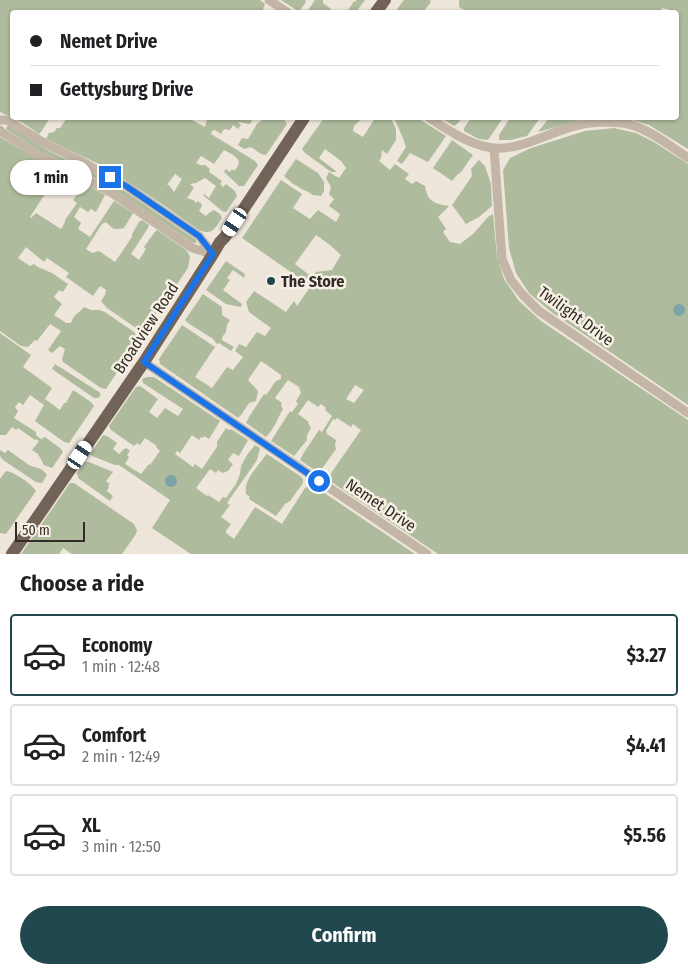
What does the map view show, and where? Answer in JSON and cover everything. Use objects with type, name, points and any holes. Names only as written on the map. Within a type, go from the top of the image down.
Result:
[{"type":"main road","name":"Broadview Road","points":[[12,554],[144,362],[220,242],[303,120]]},
{"type":"street","points":[[269,0],[284,10]]},
{"type":"street","points":[[0,120],[7,120],[46,144],[126,186],[199,236],[213,254]]},
{"type":"street","points":[[432,120],[472,142],[494,148],[520,145],[579,125],[609,122],[628,124],[645,130],[688,158]]},
{"type":"street","points":[[0,130],[37,154],[112,193],[192,248],[213,254]]},
{"type":"street","name":"Twilight Drive","points":[[494,148],[502,259],[511,280],[539,311],[688,413]]},
{"type":"street","name":"Nemet Drive","points":[[144,362],[427,554]]},
{"type":"green space","points":[[0,0],[260,0],[265,4],[263,10],[10,10],[10,117],[0,112]]},
{"type":"green space","points":[[281,0],[305,0],[306,2],[301,9],[296,10]]},
{"type":"green space","points":[[315,0],[323,0],[323,3],[331,9],[331,10],[308,10]]},
{"type":"green space","points":[[356,0],[365,0],[358,10],[348,10],[354,1],[356,2]]},
{"type":"green space","points":[[404,0],[430,0],[431,2],[425,10],[396,10]]},
{"type":"green space","points":[[459,0],[688,0],[688,149],[649,125],[633,120],[679,120],[679,10],[663,8],[660,10],[464,10],[459,7]]},
{"type":"green space","points":[[17,120],[48,120],[39,134]]},
{"type":"green space","points":[[66,120],[192,120],[205,127],[207,120],[252,120],[250,124],[238,122],[241,125],[238,129],[233,125],[230,130],[224,129],[221,134],[215,130],[211,134],[255,161],[258,165],[244,186],[239,186],[224,172],[226,169],[230,172],[232,169],[234,171],[239,164],[237,158],[224,150],[214,164],[201,156],[196,163],[205,165],[210,169],[209,172],[222,181],[220,184],[223,187],[226,184],[235,191],[237,196],[226,212],[222,211],[203,195],[209,198],[216,186],[205,178],[190,184],[194,188],[187,198],[201,203],[202,206],[199,211],[206,216],[214,210],[222,218],[213,230],[203,232],[105,167],[46,139],[49,133],[54,132],[57,128],[60,128]],"holes":[[[175,174],[182,179],[174,192],[167,185]]]},
{"type":"green space","points":[[262,120],[284,120],[287,124],[266,155],[251,147],[244,149],[238,145],[242,138],[248,139],[257,124]]},
{"type":"green space","points":[[323,120],[360,120],[354,126],[353,131],[363,137],[374,120],[392,120],[396,129],[396,140],[387,154],[382,150],[379,161],[390,170],[395,164],[409,174],[405,179],[412,184],[416,181],[425,186],[430,199],[449,206],[438,217],[446,229],[443,232],[450,242],[460,244],[493,214],[497,257],[504,279],[519,301],[541,321],[688,420],[688,554],[438,554],[327,479],[361,430],[353,424],[351,427],[337,418],[333,419],[326,431],[327,434],[336,440],[336,449],[319,473],[300,460],[319,430],[322,432],[332,416],[321,404],[318,407],[308,400],[298,414],[309,422],[311,428],[307,435],[307,440],[294,456],[271,441],[290,411],[292,412],[298,404],[296,401],[301,393],[299,387],[288,380],[275,398],[282,403],[283,409],[274,427],[266,437],[246,423],[264,394],[266,395],[276,381],[281,379],[281,375],[261,361],[248,380],[258,391],[256,401],[249,403],[238,418],[160,364],[159,359],[182,325],[215,347],[195,377],[212,388],[227,367],[233,370],[243,357],[235,351],[239,344],[246,347],[257,332],[265,336],[271,328],[249,312],[246,302],[254,291],[286,312],[294,301],[297,306],[312,284],[308,284],[242,238],[281,180],[302,194],[293,208],[310,219],[318,210],[336,222],[340,214],[329,206],[334,199],[329,194],[331,187],[326,178],[329,172],[339,178],[346,168],[341,161],[325,149],[319,158],[337,172],[331,172],[302,149]],"holes":[[[316,235],[341,255],[332,270],[316,272],[313,276],[295,264]],[[355,385],[364,390],[354,403],[346,399]]]},
{"type":"green space","points":[[395,120],[421,120],[446,136],[428,162],[410,153],[402,164],[397,161],[406,147]]},
{"type":"green space","points":[[444,120],[460,120],[454,126]]},
{"type":"green space","points":[[470,120],[502,120],[488,140],[479,139],[464,131]]},
{"type":"green space","points":[[509,120],[539,120],[527,136],[511,140],[499,140],[499,135]]},
{"type":"green space","points":[[547,120],[578,120],[577,121],[538,132]]},
{"type":"green space","points":[[8,125],[47,150],[120,188],[196,240],[196,243],[193,243],[115,190],[40,151],[6,129]]},
{"type":"green space","points":[[614,128],[636,133],[688,164],[688,405],[550,311],[529,293],[516,273],[509,248],[503,170],[510,158],[531,148],[585,131]]},
{"type":"green space","points":[[0,137],[77,180],[70,192],[61,191],[57,194],[53,191],[50,193],[47,191],[31,218],[36,213],[61,229],[77,203],[73,200],[85,184],[105,195],[96,212],[91,209],[88,212],[80,207],[74,217],[81,223],[78,229],[90,237],[114,201],[133,213],[124,228],[114,229],[106,222],[102,224],[86,249],[92,253],[99,251],[115,262],[142,220],[149,225],[131,254],[139,260],[146,249],[144,247],[157,230],[186,250],[190,256],[188,268],[146,329],[136,328],[107,308],[101,301],[106,290],[100,286],[93,296],[66,277],[69,273],[47,258],[44,262],[26,247],[18,258],[30,266],[34,264],[52,273],[68,284],[63,292],[59,290],[54,297],[62,304],[54,315],[66,323],[71,323],[84,307],[91,310],[99,310],[134,332],[139,339],[106,389],[101,388],[63,362],[65,349],[60,346],[52,353],[48,350],[61,331],[50,324],[37,341],[35,340],[28,347],[21,346],[0,331]]},
{"type":"green space","points":[[452,140],[473,155],[452,181],[433,168]]},
{"type":"green space","points":[[296,159],[318,173],[324,182],[324,191],[321,196],[305,191],[284,176]]},
{"type":"green space","points":[[479,160],[485,166],[491,184],[492,206],[479,217],[466,224],[452,205],[472,176],[471,169]]},
{"type":"green space","points":[[226,261],[245,274],[244,278],[233,270],[227,278],[230,280],[223,290],[242,304],[241,307],[226,304],[206,290]]},
{"type":"green space","points":[[203,294],[222,307],[222,315],[230,320],[222,340],[234,347],[231,351],[219,343],[217,344],[213,339],[185,320]]},
{"type":"green space","points":[[0,333],[31,355],[23,367],[52,388],[45,399],[60,410],[73,390],[94,406],[69,443],[64,442],[35,421],[44,405],[30,395],[23,405],[19,402],[15,407],[18,411],[14,418],[36,432],[36,435],[41,439],[45,437],[63,452],[52,468],[44,465],[38,454],[32,450],[39,441],[36,439],[18,428],[16,430],[12,427],[6,435],[0,435]]},
{"type":"green space","points":[[55,364],[101,395],[98,398],[94,398],[52,369]]},
{"type":"green space","points":[[154,377],[220,421],[209,439],[204,436],[199,440],[192,435],[180,453],[177,451],[175,454],[193,467],[195,464],[202,469],[217,447],[217,442],[226,428],[231,429],[248,440],[239,456],[233,453],[228,460],[233,464],[228,471],[222,473],[218,470],[216,473],[210,469],[196,488],[207,496],[219,502],[223,497],[226,498],[236,484],[241,466],[247,455],[255,445],[260,448],[257,460],[227,503],[230,505],[221,517],[231,524],[226,533],[234,539],[255,507],[282,524],[305,488],[311,484],[415,554],[191,554],[152,528],[170,500],[119,465],[90,454],[103,435],[117,443],[113,449],[119,454],[126,448],[130,451],[125,464],[141,474],[150,465],[160,451],[157,446],[145,438],[140,445],[137,443],[134,446],[111,430],[109,426],[136,387],[140,386],[158,399],[149,412],[157,418],[165,408],[178,416],[183,409],[143,383],[142,379]]},
{"type":"green space","points":[[0,450],[5,453],[8,450],[29,465],[43,470],[47,475],[42,483],[36,482],[3,460],[0,456]]},
{"type":"green space","points":[[267,454],[303,479],[303,483],[290,501],[285,504],[276,516],[249,499],[250,497],[246,494],[249,479]]},
{"type":"green space","points":[[85,462],[113,472],[106,481],[110,484],[107,491],[113,496],[110,501],[78,478],[76,474]]},
{"type":"green space","points":[[6,471],[31,485],[36,491],[6,534],[0,533],[0,479]]},
{"type":"green space","points":[[70,483],[74,483],[134,524],[137,530],[136,534],[122,554],[72,554],[63,548],[59,554],[21,554]]},
{"type":"water","points":[[677,304],[681,304],[685,310],[681,316],[677,316],[673,312],[673,308]]},
{"type":"water","points":[[171,475],[177,481],[171,487],[165,481]]},
{"type":"place","name":"The Store","points":[[271,281]]},
{"type":"route","points":[[110,177],[199,236],[213,254],[144,362],[319,481]]}]
